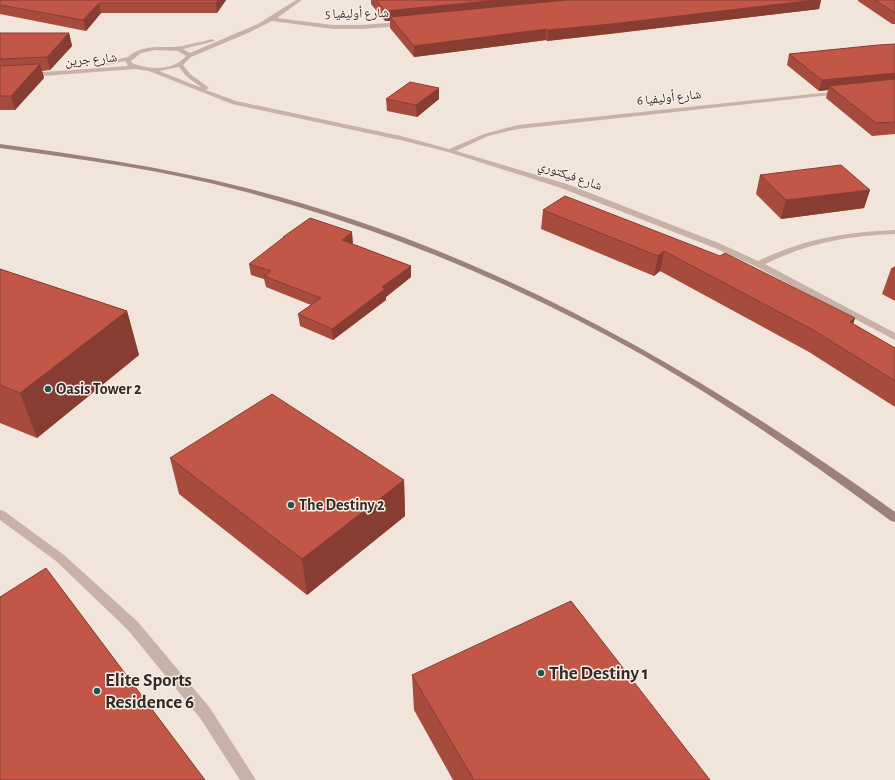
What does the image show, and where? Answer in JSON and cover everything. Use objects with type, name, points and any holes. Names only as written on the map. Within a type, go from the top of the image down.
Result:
[{"type":"main road","points":[[0,146],[124,164],[200,178],[345,219],[431,250],[515,286],[604,330],[699,384],[804,452],[895,518]]},
{"type":"street","points":[[151,70],[180,65],[185,62],[189,56],[245,33],[272,19],[299,0]]},
{"type":"street","name":"شارع أوليفيا 5","points":[[272,19],[333,27],[362,27],[408,23]]},
{"type":"street","name":"شارع جرين","points":[[49,74],[130,58],[139,52],[153,49],[174,48],[245,33]]},
{"type":"street","points":[[174,48],[182,50],[189,56]]},
{"type":"street","points":[[130,58],[128,61],[134,67]]},
{"type":"street","name":"شارع فيكتوري","points":[[180,65],[188,75],[217,97]]},
{"type":"street","name":"شارع جرين","points":[[24,75],[134,67],[151,70]]},
{"type":"street","name":"شارع فيكتوري","points":[[151,70],[217,97],[248,106],[400,138],[450,151],[564,186],[682,231],[758,264],[895,337]]},
{"type":"street","name":"شارع أوليفيا 6","points":[[450,151],[486,134],[518,126],[848,92]]},
{"type":"street","points":[[758,264],[796,247],[814,242],[855,235],[895,232]]},
{"type":"street","points":[[0,514],[60,558],[132,626],[204,713],[248,780]]},
{"type":"building","points":[[0,0],[218,0],[216,3],[99,3],[83,20],[0,5]]},
{"type":"building","points":[[376,0],[499,0],[385,11]]},
{"type":"building","points":[[567,0],[815,0],[611,24],[546,29],[414,46],[390,17]]},
{"type":"building","points":[[875,0],[895,0],[895,13]]},
{"type":"building","points":[[0,33],[69,33],[47,57],[0,59]]},
{"type":"building","points":[[895,44],[895,73],[822,80],[789,54],[878,45]]},
{"type":"building","points":[[40,64],[11,96],[0,96],[0,66]]},
{"type":"building","points":[[895,79],[895,122],[876,123],[829,86]]},
{"type":"building","points":[[410,82],[439,88],[416,105],[386,99]]},
{"type":"building","points":[[841,165],[870,190],[786,200],[760,175]]},
{"type":"building","points":[[565,196],[720,256],[725,253],[855,318],[850,322],[895,348],[895,381],[815,331],[664,251],[658,256],[543,210]]},
{"type":"building","points":[[310,218],[352,232],[342,240],[411,266],[382,287],[385,289],[332,329],[298,314],[321,298],[264,276],[271,271],[249,264]]},
{"type":"building","points":[[0,269],[127,311],[20,393],[0,385]]},
{"type":"building","name":"The Destiny 2","points":[[272,394],[404,480],[302,559],[170,458]]},
{"type":"building","points":[[46,568],[205,780],[0,780],[0,597]]},
{"type":"building","name":"The Destiny 1","points":[[571,601],[710,780],[474,780],[412,675]]},
{"type":"place","name":"Oasis Tower 2","points":[[48,389]]},
{"type":"place","name":"The Destiny 2","points":[[291,505]]},
{"type":"place","name":"The Destiny 1","points":[[541,673]]},
{"type":"place","name":"Elite Sports Residence 6","points":[[97,691]]}]
